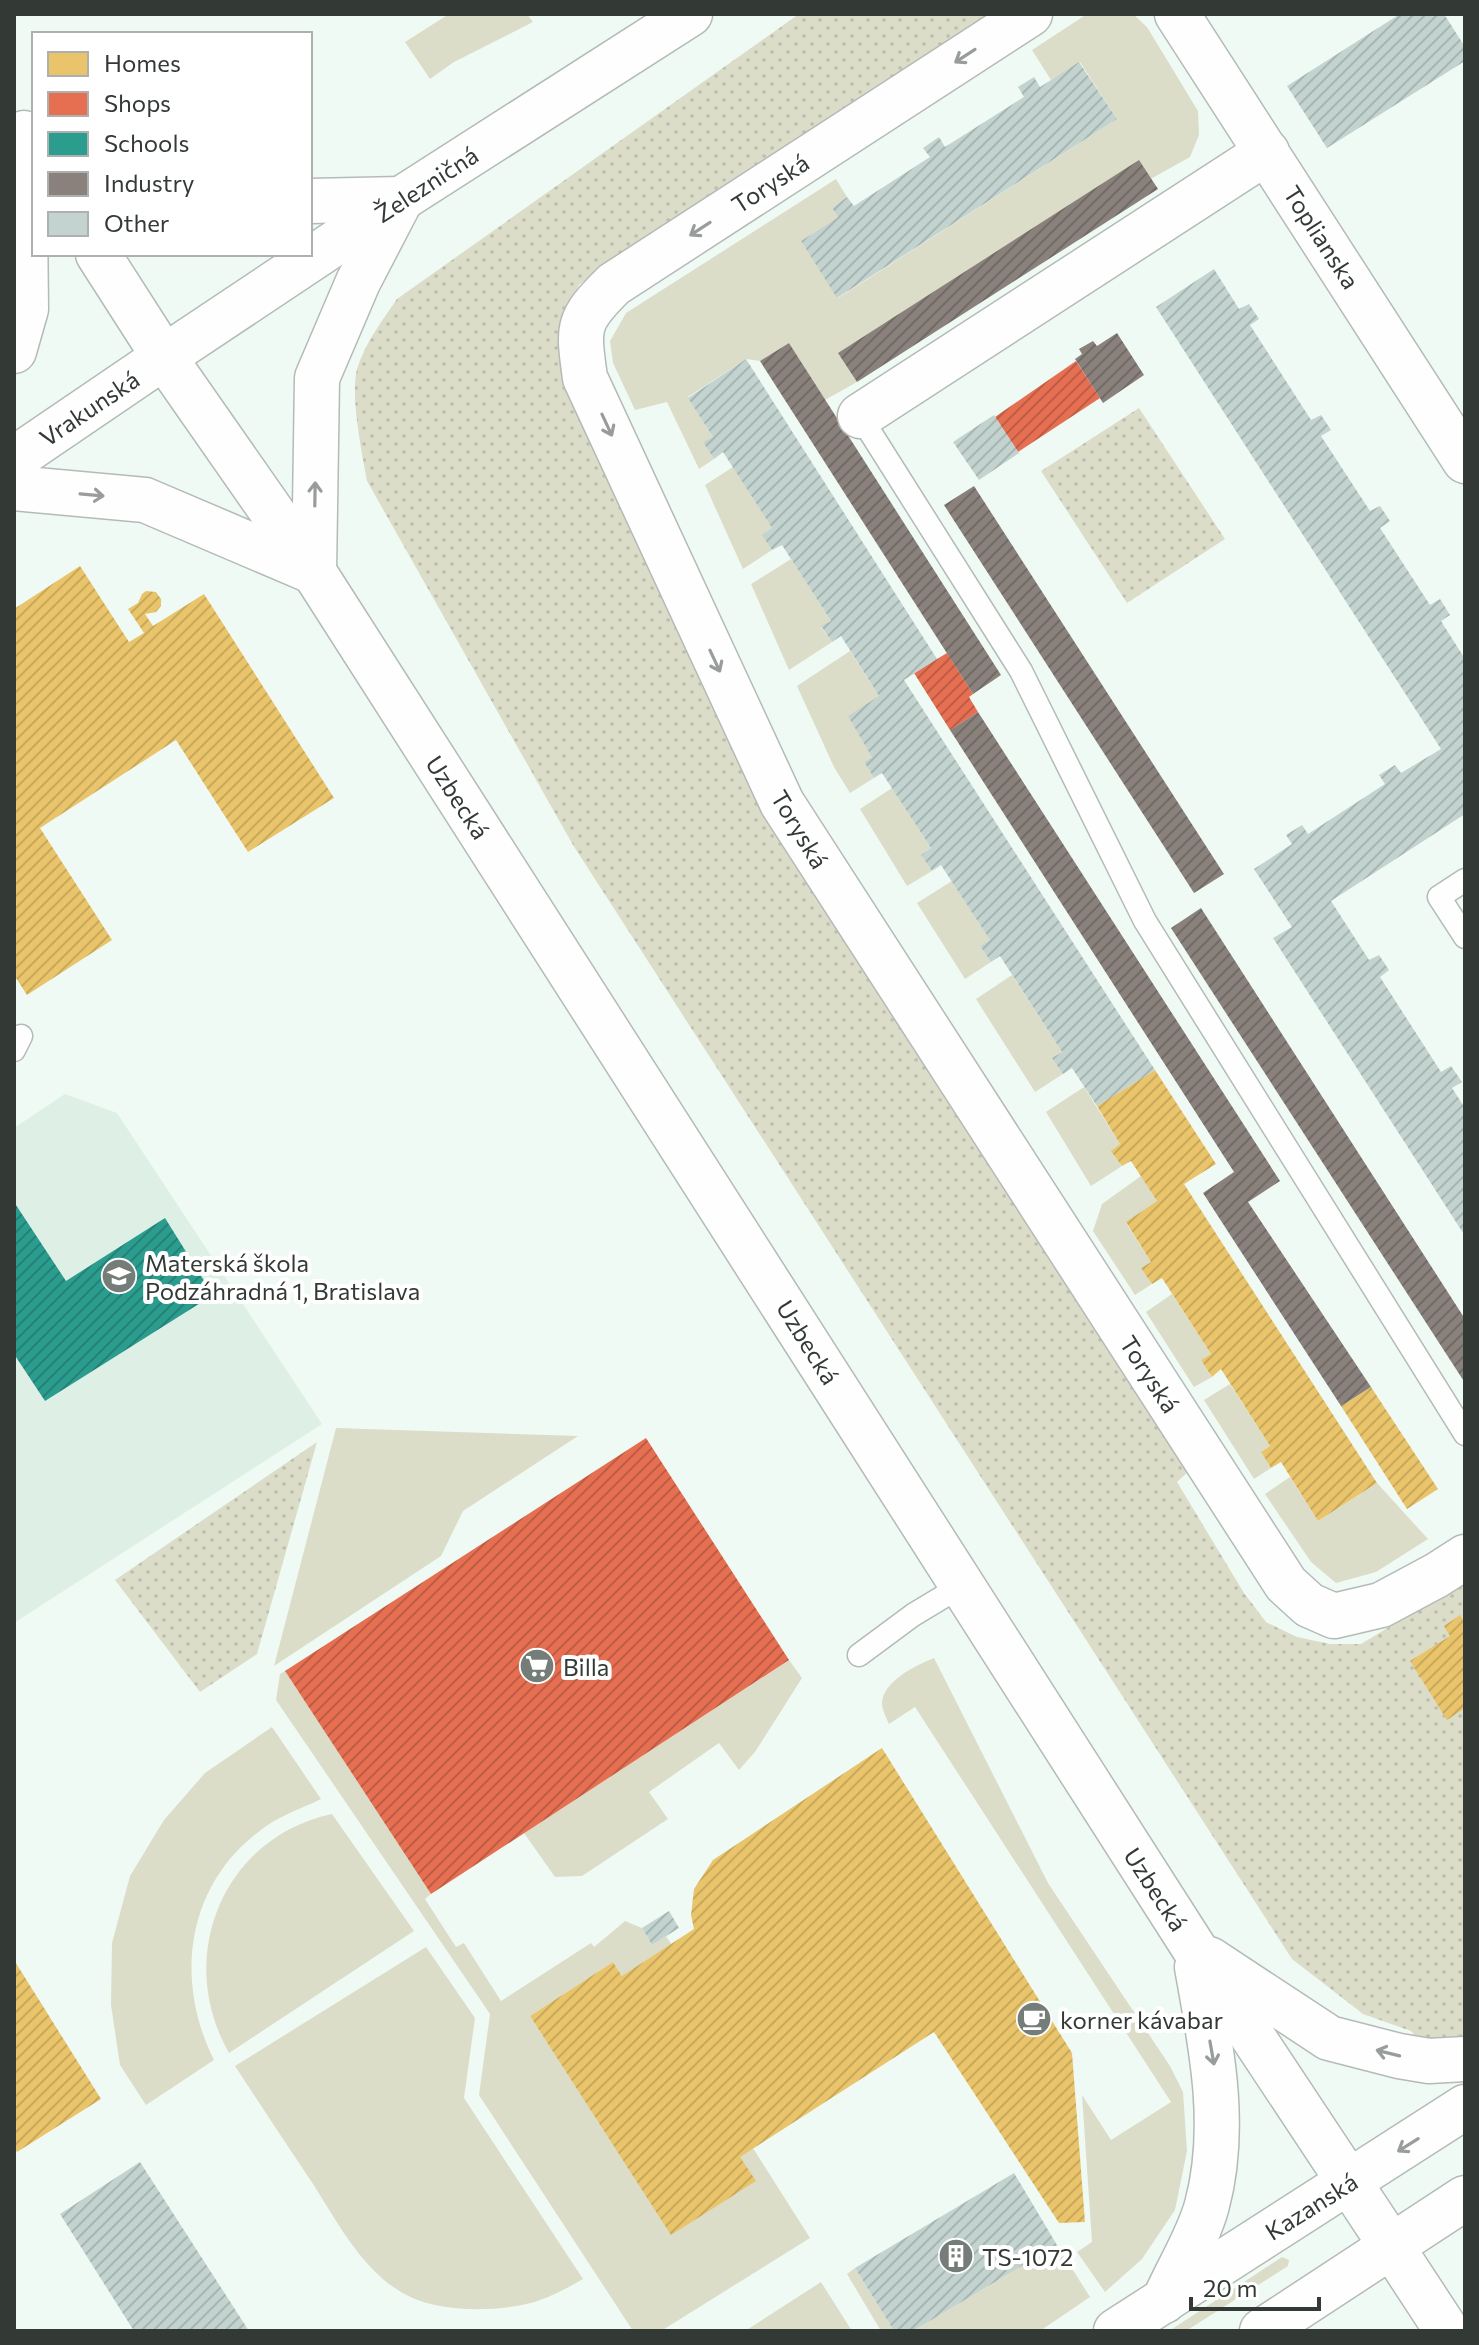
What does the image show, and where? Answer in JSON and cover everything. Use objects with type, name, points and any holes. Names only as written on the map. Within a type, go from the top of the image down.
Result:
[{"type":"street","name":"Železničná","points":[[164,357],[401,199],[690,14]]},
{"type":"street","name":"Toryská","points":[[1030,14],[614,284],[592,306],[579,334],[585,378],[782,803],[1286,1584],[1309,1605],[1334,1616],[1381,1605],[1465,1557]]},
{"type":"street","name":"Toplianska","points":[[1177,14],[1465,461]]},
{"type":"street","points":[[14,351],[26,309],[27,134]]},
{"type":"street","points":[[860,416],[1267,152]]},
{"type":"street","points":[[14,488],[145,500],[314,572],[317,378],[358,282],[401,199],[312,201]]},
{"type":"street","name":"Uzbecká","points":[[99,256],[164,357],[314,572],[1194,1948],[1447,2331]]},
{"type":"street","name":"Vrakunská","points":[[14,459],[164,357]]},
{"type":"street","points":[[1194,1948],[1329,2038],[1429,2061],[1465,2059]]},
{"type":"street","points":[[1164,2301],[1206,2208],[1216,2162],[1215,2067],[1194,1948]]},
{"type":"street","name":"Kazanská","points":[[1116,2331],[1465,2107]]},
{"type":"street","points":[[1262,2331],[1465,2198]]},
{"type":"lane","points":[[860,416],[1021,671],[1145,921],[1465,1434]]},
{"type":"lane","points":[[1465,880],[1439,897],[1465,937]]},
{"type":"lane","points":[[859,1655],[913,1615],[961,1586]]},
{"type":"shaded area","name":"Materská škola Podzáhradná 1, Bratislava","points":[[65,1094],[117,1113],[322,1424],[14,1623],[14,1128]]},
{"type":"green space","points":[[449,14],[527,14],[533,22],[454,62],[430,79],[405,42]]},
{"type":"green space","points":[[799,14],[992,14],[599,269],[579,285],[566,310],[558,350],[566,381],[1188,1472],[1177,1482],[1244,1593],[1266,1622],[1297,1637],[1330,1644],[1361,1644],[1465,1581],[1465,2037],[1420,2042],[1411,2031],[1363,2014],[1292,1959],[573,845],[367,481],[355,381],[360,359],[369,341],[397,299]]},
{"type":"green space","points":[[1087,14],[1133,14],[1147,27],[1198,111],[1199,135],[1190,157],[839,353],[857,382],[825,400],[789,343],[760,361],[746,359],[688,397],[713,437],[704,443],[714,459],[699,469],[667,402],[635,410],[613,363],[610,341],[626,313],[836,179],[847,197],[832,208],[838,217],[801,241],[838,298],[1117,119],[1080,62],[1051,80],[1032,50]]},
{"type":"green space","points":[[1139,408],[1225,539],[1127,603],[1041,471]]},
{"type":"green space","points":[[733,467],[772,528],[763,535],[772,550],[743,569],[705,485]]},
{"type":"green space","points":[[791,559],[831,621],[821,627],[832,642],[789,670],[751,584]]},
{"type":"green space","points":[[850,651],[879,696],[872,757],[864,762],[874,778],[850,793],[834,767],[797,686]]},
{"type":"green space","points":[[892,788],[931,848],[921,855],[932,871],[907,886],[860,809]]},
{"type":"green space","points":[[952,881],[990,940],[980,946],[991,962],[965,979],[917,903]]},
{"type":"green space","points":[[1012,975],[1062,1052],[1053,1058],[1063,1074],[1035,1092],[976,999]]},
{"type":"green space","points":[[1084,1087],[1120,1144],[1112,1151],[1122,1166],[1091,1186],[1046,1112]]},
{"type":"green space","points":[[1141,1176],[1157,1201],[1126,1223],[1151,1262],[1142,1268],[1152,1284],[1135,1295],[1093,1231],[1102,1204]]},
{"type":"green space","points":[[1172,1294],[1211,1354],[1201,1360],[1212,1377],[1194,1387],[1146,1312]]},
{"type":"green space","points":[[1230,1384],[1270,1446],[1261,1452],[1271,1468],[1254,1479],[1204,1400]]},
{"type":"green space","points":[[336,1428],[578,1436],[463,1511],[441,1556],[274,1666]]},
{"type":"green space","points":[[317,1442],[257,1654],[200,1692],[115,1580]]},
{"type":"green space","points":[[1290,1477],[1318,1521],[1377,1483],[1428,1539],[1376,1572],[1336,1583],[1311,1562],[1265,1494]]},
{"type":"green space","points":[[934,1658],[1048,1883],[1170,2066],[1183,2092],[1187,2151],[1175,2210],[1142,2259],[1105,2292],[1077,2252],[1092,2242],[1082,2095],[1111,2140],[1171,2102],[915,1707],[889,1724],[882,1705],[887,1689],[909,1670]]},
{"type":"green space","points":[[789,1660],[802,1678],[755,1752],[739,1770],[719,1743],[649,1792],[668,1819],[582,1876],[555,1877],[524,1833]]},
{"type":"green space","points":[[285,1671],[431,1894],[425,1899],[456,1947],[464,1943],[501,2001],[591,1943],[594,1947],[625,1921],[642,1928],[652,1945],[666,1936],[689,1971],[635,1995],[613,1962],[530,2016],[671,2234],[734,2148],[732,2115],[810,2238],[661,2331],[633,2331],[479,2095],[490,2014],[276,1700],[280,1674]]},
{"type":"green space","points":[[272,1727],[321,1799],[261,1830],[236,1852],[216,1878],[194,1936],[192,1967],[194,1998],[201,2029],[214,2060],[146,2105],[120,2065],[111,2005],[112,1943],[130,1876],[164,1820],[205,1773]]},
{"type":"green space","points":[[332,1814],[414,1931],[229,2053],[213,2016],[207,1978],[209,1941],[219,1906],[237,1874],[262,1848],[294,1827]]},
{"type":"green space","points":[[426,1947],[475,2018],[464,2098],[583,2279],[538,2301],[492,2309],[444,2307],[414,2299],[387,2282],[351,2244],[235,2066]]},
{"type":"green space","points":[[1057,2245],[1090,2297],[1040,2331],[913,2331]]},
{"type":"green space","points":[[1282,2257],[1289,2260],[1288,2266],[1186,2331],[1169,2331]]},
{"type":"green space","points":[[855,2268],[894,2331],[881,2331],[847,2274]]},
{"type":"green space","points":[[821,2282],[852,2331],[745,2331]]},
{"type":"building: Homes","points":[[80,566],[129,642],[144,633],[128,609],[138,603],[146,591],[156,592],[161,599],[161,606],[156,612],[145,614],[153,626],[204,594],[334,798],[248,852],[176,740],[40,828],[112,940],[27,995],[14,975],[14,609]]},
{"type":"building: Homes","points":[[1155,1070],[1216,1164],[1184,1184],[1377,1483],[1318,1521],[1281,1462],[1271,1468],[1261,1452],[1270,1446],[1221,1369],[1212,1377],[1201,1360],[1211,1354],[1162,1278],[1152,1284],[1141,1268],[1151,1262],[1126,1222],[1157,1201],[1131,1161],[1122,1166],[1111,1151],[1120,1144],[1097,1106]]},
{"type":"building: Homes","points":[[1371,1387],[1438,1489],[1407,1509],[1341,1406]]},
{"type":"building: Homes","points":[[1460,1615],[1465,1623],[1465,1708],[1447,1720],[1410,1661],[1450,1636],[1444,1626]]},
{"type":"building: Homes","points":[[882,1748],[1072,2053],[1085,2222],[1059,2223],[934,2032],[740,2157],[756,2181],[671,2235],[530,2016],[613,1962],[622,1976],[694,1929],[691,1915],[694,1889],[713,1860]]},
{"type":"building: Homes","points":[[14,1960],[101,2099],[17,2152],[14,2147]]},
{"type":"building: Shops","points":[[1076,361],[1100,398],[1018,452],[995,417]]},
{"type":"building: Shops","points":[[947,653],[973,694],[969,697],[978,712],[950,730],[914,673]]},
{"type":"building: Shops","name":"Billa","points":[[646,1438],[789,1660],[431,1894],[285,1671]]},
{"type":"building: Schools","points":[[14,1202],[66,1281],[165,1218],[213,1295],[45,1401],[14,1354]]},
{"type":"building: Industry","points":[[1139,160],[1158,189],[857,382],[838,353]]},
{"type":"building: Industry","points":[[1117,333],[1144,375],[1103,403],[1075,359],[1082,354],[1079,349],[1093,341],[1097,346]]},
{"type":"building: Industry","points":[[789,343],[1001,675],[973,694],[760,361]]},
{"type":"building: Industry","points":[[974,486],[1224,874],[1194,893],[944,505]]},
{"type":"building: Industry","points":[[978,712],[1280,1181],[1248,1202],[1371,1387],[1341,1406],[1203,1193],[1234,1172],[950,730]]},
{"type":"building: Industry","points":[[1201,908],[1465,1319],[1465,1383],[1171,928]]},
{"type":"building: Other","points":[[1400,14],[1444,14],[1465,47],[1465,61],[1327,148],[1287,86]]},
{"type":"building: Other","points":[[1079,62],[1117,119],[837,298],[801,241],[838,217],[832,208],[847,197],[854,206],[930,157],[923,148],[939,137],[945,147],[1024,97],[1018,87],[1034,77],[1040,87]]},
{"type":"building: Other","points":[[1214,269],[1239,309],[1249,304],[1259,319],[1250,325],[1311,420],[1321,415],[1331,430],[1321,436],[1370,511],[1380,506],[1390,521],[1380,528],[1430,605],[1440,599],[1450,615],[1441,621],[1465,659],[1465,814],[1331,901],[1369,960],[1379,955],[1389,970],[1380,977],[1441,1072],[1451,1066],[1462,1082],[1452,1088],[1465,1108],[1465,1236],[1273,938],[1292,927],[1254,869],[1292,844],[1286,835],[1302,825],[1308,834],[1385,784],[1379,775],[1395,765],[1401,773],[1441,749],[1156,307]]},
{"type":"building: Other","points":[[746,359],[937,659],[904,680],[1155,1070],[1097,1106],[1072,1068],[1063,1074],[1052,1058],[1062,1052],[1000,956],[991,962],[980,946],[990,940],[941,865],[932,871],[921,855],[931,848],[882,773],[874,778],[864,762],[872,757],[848,716],[879,696],[841,636],[832,642],[821,626],[831,621],[782,545],[772,550],[762,535],[772,528],[723,452],[714,459],[703,442],[713,437],[688,398]]},
{"type":"building: Other","points":[[994,415],[1019,453],[979,480],[953,442]]},
{"type":"building: Other","points":[[669,1911],[679,1928],[652,1945],[642,1928]]},
{"type":"building: Other","points":[[140,2162],[249,2331],[134,2331],[60,2214]]},
{"type":"building: Other","name":"TS-1072","points":[[1014,2173],[1057,2245],[913,2331],[894,2331],[855,2268]]},
{"type":"place","name":"Materská škola Podzáhradná 1, Bratislava","points":[[119,1276]]},
{"type":"place","name":"Billa","points":[[537,1666]]},
{"type":"place","name":"korner kávabar","points":[[1034,2019]]},
{"type":"place","name":"TS-1072","points":[[956,2256]]}]
